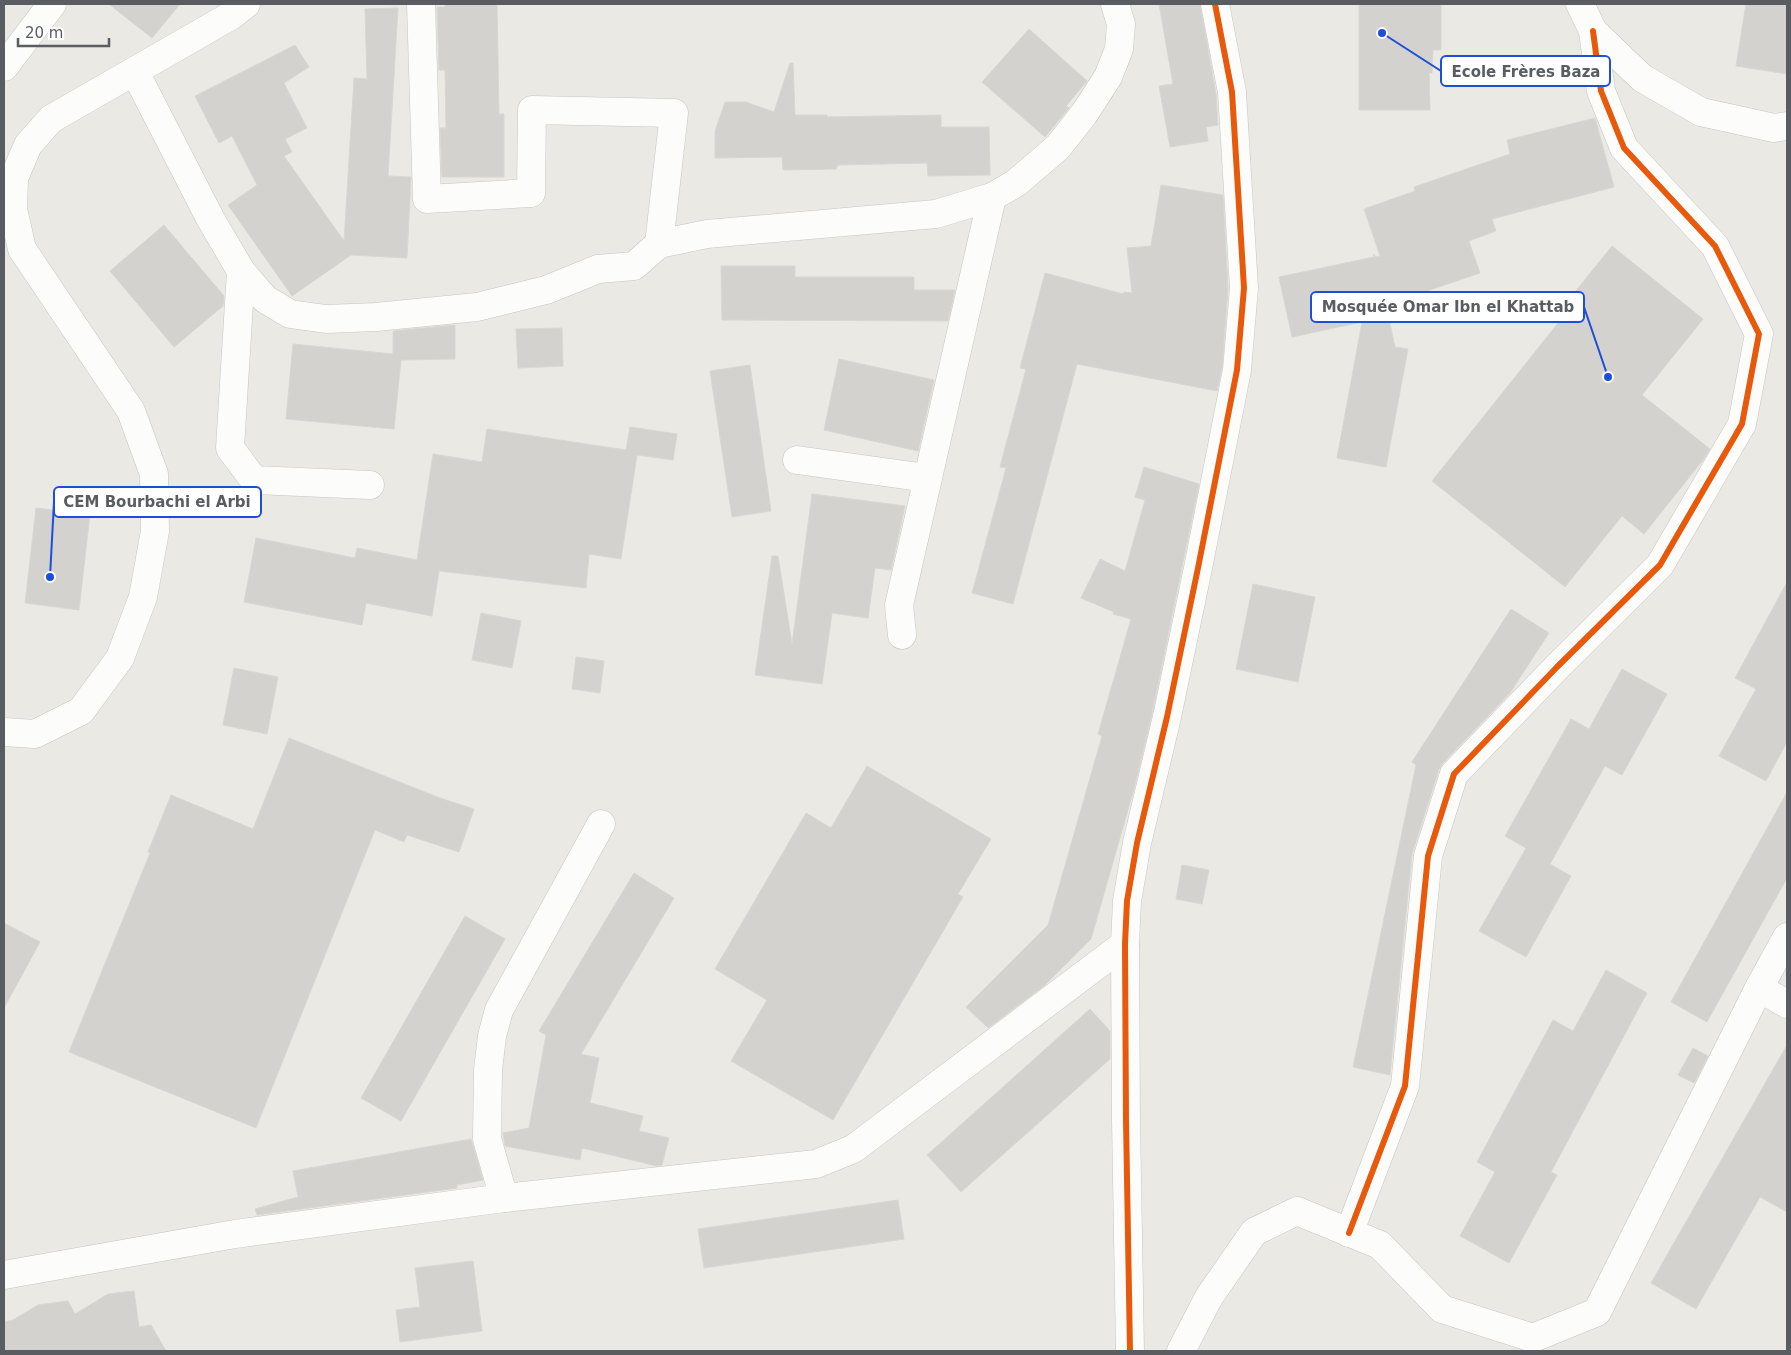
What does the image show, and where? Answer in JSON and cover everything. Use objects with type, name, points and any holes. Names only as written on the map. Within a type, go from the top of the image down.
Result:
[{"type":"street","points":[[4,67],[52,4]]},
{"type":"street","points":[[4,732],[35,734],[81,711],[120,658],[143,596],[155,531],[154,474],[131,412],[22,249],[13,209],[9,173],[28,145],[51,119],[136,72],[232,15],[246,4]]},
{"type":"street","points":[[422,4],[427,199],[531,193],[532,110],[674,113],[660,244]]},
{"type":"street","points":[[136,72],[210,218],[241,271],[266,299],[290,314],[326,319],[376,317],[477,308],[546,290],[598,269],[634,266],[660,244],[707,234],[936,214],[992,197],[1016,183],[1058,147],[1084,114],[1108,78],[1119,49],[1121,24],[1115,4]]},
{"type":"street","points":[[1130,1351],[1126,1120],[1125,944],[1127,901],[1137,843],[1198,568],[1237,370],[1243,278],[1232,92],[1215,4]]},
{"type":"street","points":[[1349,1233],[1406,1086],[1428,856],[1454,774],[1660,564],[1742,424],[1759,334],[1715,246],[1624,148],[1602,91],[1593,31],[1580,4]]},
{"type":"street","points":[[1593,31],[1642,78],[1701,112],[1774,128],[1787,126]]},
{"type":"street","points":[[902,635],[899,605],[992,197]]},
{"type":"street","points":[[241,271],[230,448],[254,480],[370,485]]},
{"type":"street","points":[[797,460],[927,478]]},
{"type":"street","points":[[504,1198],[487,1138],[488,1070],[492,1036],[499,1010],[601,824]]},
{"type":"street","points":[[1181,1351],[1209,1297],[1254,1232],[1297,1211],[1380,1246],[1442,1309],[1533,1338],[1597,1312],[1759,988],[1787,937]]},
{"type":"street","points":[[4,1275],[235,1234],[504,1198],[816,1164],[853,1149],[1125,944]]},
{"type":"street","points":[[1759,988],[1787,1004]]},
{"type":"building","points":[[109,4],[180,4],[152,38]]},
{"type":"building","points":[[445,4],[497,4],[499,114],[504,114],[504,177],[442,177],[440,128],[446,128],[445,70],[439,70],[437,7],[445,7]]},
{"type":"building","points":[[1159,4],[1200,4],[1216,94],[1218,125],[1206,127],[1208,141],[1170,147],[1159,86],[1173,84]]},
{"type":"building","points":[[1359,4],[1441,4],[1441,50],[1433,50],[1432,73],[1429,73],[1430,110],[1359,110]]},
{"type":"building","points":[[1746,4],[1787,4],[1787,74],[1736,66]]},
{"type":"building","points":[[398,8],[388,176],[411,177],[407,258],[351,255],[292,296],[228,205],[257,185],[232,136],[219,143],[195,96],[295,45],[309,67],[284,83],[307,128],[285,139],[292,152],[284,156],[344,241],[354,78],[367,79],[365,9]]},
{"type":"building","points":[[1029,29],[1087,81],[1066,106],[1069,108],[1045,137],[982,82]]},
{"type":"building","points":[[790,63],[793,63],[795,115],[827,115],[827,117],[941,115],[941,127],[989,127],[990,175],[928,176],[927,163],[838,165],[836,169],[783,170],[782,157],[715,158],[715,131],[725,102],[746,102],[774,112]]},
{"type":"building","points":[[1595,118],[1614,187],[1492,219],[1496,231],[1469,241],[1480,273],[1386,305],[1395,347],[1408,349],[1386,467],[1337,458],[1362,322],[1292,337],[1279,277],[1374,257],[1374,254],[1375,257],[1380,256],[1364,209],[1415,191],[1414,187],[1510,154],[1507,140]]},
{"type":"building","points":[[1161,185],[1223,195],[1228,288],[1222,368],[1217,391],[1077,364],[1013,604],[972,593],[1006,468],[1000,467],[1026,369],[1020,368],[1045,273],[1123,294],[1124,292],[1132,293],[1127,248],[1151,246]]},
{"type":"building","points":[[164,225],[224,296],[223,306],[174,347],[110,271]]},
{"type":"building","points":[[1612,246],[1703,319],[1642,395],[1710,449],[1644,534],[1622,516],[1565,587],[1432,481],[1558,323],[1553,319]]},
{"type":"building","points":[[721,266],[795,266],[795,277],[914,277],[914,290],[955,290],[948,321],[722,320]]},
{"type":"building","points":[[455,325],[455,359],[401,360],[394,429],[286,419],[293,344],[393,354],[393,331]]},
{"type":"building","points":[[562,328],[563,366],[518,368],[516,329]]},
{"type":"building","points":[[839,359],[934,380],[918,451],[824,430]]},
{"type":"building","points":[[750,365],[771,511],[732,517],[710,371]]},
{"type":"building","points":[[630,427],[677,434],[673,460],[637,455],[621,559],[589,554],[586,588],[439,571],[432,616],[366,603],[362,625],[244,602],[256,538],[355,558],[357,548],[417,560],[433,454],[482,462],[487,429],[626,450]]},
{"type":"building","points":[[1144,467],[1199,484],[1152,714],[1134,789],[1091,939],[1045,985],[988,1028],[966,1007],[1048,925],[1102,736],[1098,734],[1131,619],[1113,614],[1114,612],[1081,598],[1100,559],[1125,571],[1145,500],[1135,497]]},
{"type":"building","points":[[812,494],[905,506],[891,570],[875,568],[868,618],[832,613],[822,684],[755,675],[772,556],[778,556],[792,644]]},
{"type":"building","points":[[36,508],[90,514],[79,610],[25,603]]},
{"type":"building","points":[[1787,582],[1787,742],[1766,781],[1719,756],[1756,689],[1735,678]]},
{"type":"building","points":[[1253,584],[1315,597],[1298,682],[1236,669]]},
{"type":"building","points":[[1511,609],[1549,633],[1510,693],[1439,769],[1412,854],[1390,1075],[1353,1067],[1416,765],[1412,762]]},
{"type":"building","points":[[481,613],[521,621],[512,668],[472,660]]},
{"type":"building","points":[[576,657],[604,661],[600,693],[572,689]]},
{"type":"building","points":[[234,668],[278,677],[267,734],[223,725]]},
{"type":"building","points":[[1622,669],[1667,694],[1622,775],[1605,766],[1550,864],[1571,876],[1526,957],[1479,931],[1526,848],[1505,836],[1571,719],[1589,729]]},
{"type":"building","points":[[289,738],[440,798],[474,809],[459,852],[407,835],[404,842],[375,830],[256,1128],[69,1052],[150,853],[148,852],[171,795],[253,829]]},
{"type":"building","points":[[867,766],[991,839],[958,894],[963,897],[833,1120],[731,1061],[767,1000],[715,969],[806,813],[831,828]]},
{"type":"building","points":[[1787,792],[1787,878],[1707,1022],[1671,1002]]},
{"type":"building","points":[[1182,865],[1209,870],[1202,904],[1176,899]]},
{"type":"building","points":[[634,873],[674,898],[581,1054],[599,1058],[590,1103],[643,1116],[639,1131],[669,1138],[662,1165],[657,1166],[582,1148],[580,1160],[505,1146],[503,1133],[529,1128],[546,1035],[539,1031]]},
{"type":"building","points":[[465,916],[505,939],[401,1121],[361,1098]]},
{"type":"building","points":[[4,923],[40,942],[4,1008]]},
{"type":"building","points":[[1606,970],[1647,993],[1551,1172],[1557,1175],[1509,1263],[1460,1236],[1495,1172],[1477,1162],[1553,1020],[1573,1031]]},
{"type":"building","points":[[1090,1009],[1110,1031],[1110,1059],[961,1192],[927,1155]]},
{"type":"building","points":[[1787,1045],[1787,1212],[1760,1197],[1696,1309],[1651,1283]]},
{"type":"building","points":[[1693,1048],[1708,1056],[1694,1083],[1678,1075]]},
{"type":"building","points":[[471,1139],[483,1180],[457,1185],[457,1188],[257,1215],[255,1209],[298,1197],[293,1171]]},
{"type":"building","points":[[898,1200],[904,1239],[704,1268],[698,1229]]},
{"type":"building","points":[[473,1261],[482,1331],[400,1342],[396,1310],[420,1307],[415,1268]]},
{"type":"building","points":[[134,1291],[139,1327],[151,1325],[166,1351],[4,1351],[4,1322],[13,1320],[38,1305],[68,1301],[75,1314],[108,1294]]},
{"type":"cycle path","points":[[1130,1351],[1126,1120],[1125,944],[1127,901],[1137,843],[1167,717],[1198,568],[1237,370],[1244,288],[1232,92],[1215,4]]},
{"type":"cycle path","points":[[1349,1233],[1405,1086],[1428,856],[1454,774],[1557,667],[1660,565],[1742,424],[1759,334],[1715,246],[1624,148],[1601,91],[1593,31]]},
{"type":"place","name":"Ecole Frères Baza","points":[[1382,33]]},
{"type":"place","name":"Mosquée Omar Ibn el Khattab","points":[[1608,377]]},
{"type":"place","name":"CEM Bourbachi el Arbi","points":[[50,577]]}]
